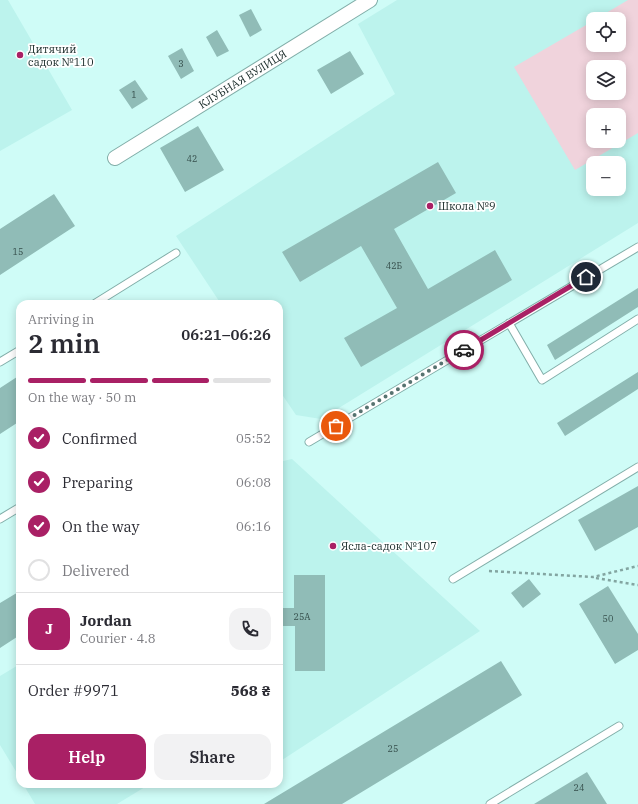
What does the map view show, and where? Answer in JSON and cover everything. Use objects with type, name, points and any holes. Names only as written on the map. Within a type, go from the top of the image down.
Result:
[{"type":"street","name":"КЛУБНАЯ ВУЛИЦЯ","points":[[115,158],[370,0]]},
{"type":"lane","points":[[309,442],[638,247]]},
{"type":"lane","points":[[100,300],[176,253]]},
{"type":"lane","points":[[509,323],[542,380],[638,319]]},
{"type":"lane","points":[[0,362],[16,352]]},
{"type":"lane","points":[[453,579],[638,467]]},
{"type":"lane","points":[[0,519],[16,509]]},
{"type":"lane","points":[[490,804],[619,726]]},
{"type":"path","points":[[593,577],[638,566]]},
{"type":"path","points":[[469,570],[593,577],[638,585]]},
{"type":"shaded area","name":"Дитячий садок №110","points":[[0,0],[8,0],[72,110],[0,151]]},
{"type":"shaded area","name":"Школа №9","points":[[397,0],[638,0],[638,223],[321,419],[296,415],[283,396],[283,300],[218,300],[176,236],[395,94],[358,24]]},
{"type":"shaded area","points":[[628,0],[638,0],[638,133],[626,140],[626,108],[586,108],[586,148],[612,148],[599,156],[586,156],[586,164],[575,170],[514,67],[586,25],[586,52],[626,52],[626,12],[608,12]]},
{"type":"shaded area","name":"Ясла-садок №107","points":[[292,459],[480,631],[283,759],[283,461]]},
{"type":"shaded area","points":[[16,666],[16,771],[0,745],[0,676]]},
{"type":"shaded area","points":[[25,788],[143,788],[117,804],[35,804]]},
{"type":"building","points":[[251,9],[262,30],[250,37],[239,15]]},
{"type":"building","points":[[217,30],[229,51],[217,57],[206,37]]},
{"type":"building","points":[[182,48],[194,71],[181,79],[168,56]]},
{"type":"building","points":[[350,51],[364,74],[331,94],[317,70]]},
{"type":"building","points":[[135,80],[148,99],[132,109],[119,90]]},
{"type":"building","points":[[198,126],[224,170],[185,192],[160,148]]},
{"type":"building","points":[[438,162],[456,193],[394,229],[428,289],[495,250],[512,280],[361,367],[344,338],[397,308],[361,246],[300,282],[282,252]]},
{"type":"building","points":[[54,194],[75,226],[0,275],[0,229]]},
{"type":"building","points":[[638,288],[638,307],[555,360],[547,345]]},
{"type":"building","points":[[638,372],[638,389],[565,436],[557,423]]},
{"type":"building","points":[[16,378],[16,424],[0,434],[0,388]]},
{"type":"building","points":[[638,486],[638,527],[595,551],[578,520]]},
{"type":"building","points":[[294,575],[325,575],[325,671],[295,671],[295,626],[283,626],[283,608],[294,608]]},
{"type":"building","points":[[529,579],[541,594],[523,608],[511,593]]},
{"type":"building","points":[[608,586],[638,634],[638,650],[615,664],[579,604]]},
{"type":"building","points":[[16,593],[16,638],[0,648],[0,603]]},
{"type":"building","points":[[501,661],[522,695],[342,804],[264,804]]},
{"type":"building","points":[[587,772],[607,804],[534,804]]},
{"type":"way so far","points":[[336,426],[464,350]]},
{"type":"place","name":"Дитячий садок №110","points":[[20,55]]},
{"type":"place","name":"Школа №9","points":[[430,206]]},
{"type":"place","name":"Ясла-садок №107","points":[[333,546]]},
{"type":"route","points":[[464,350],[586,277]]}]
